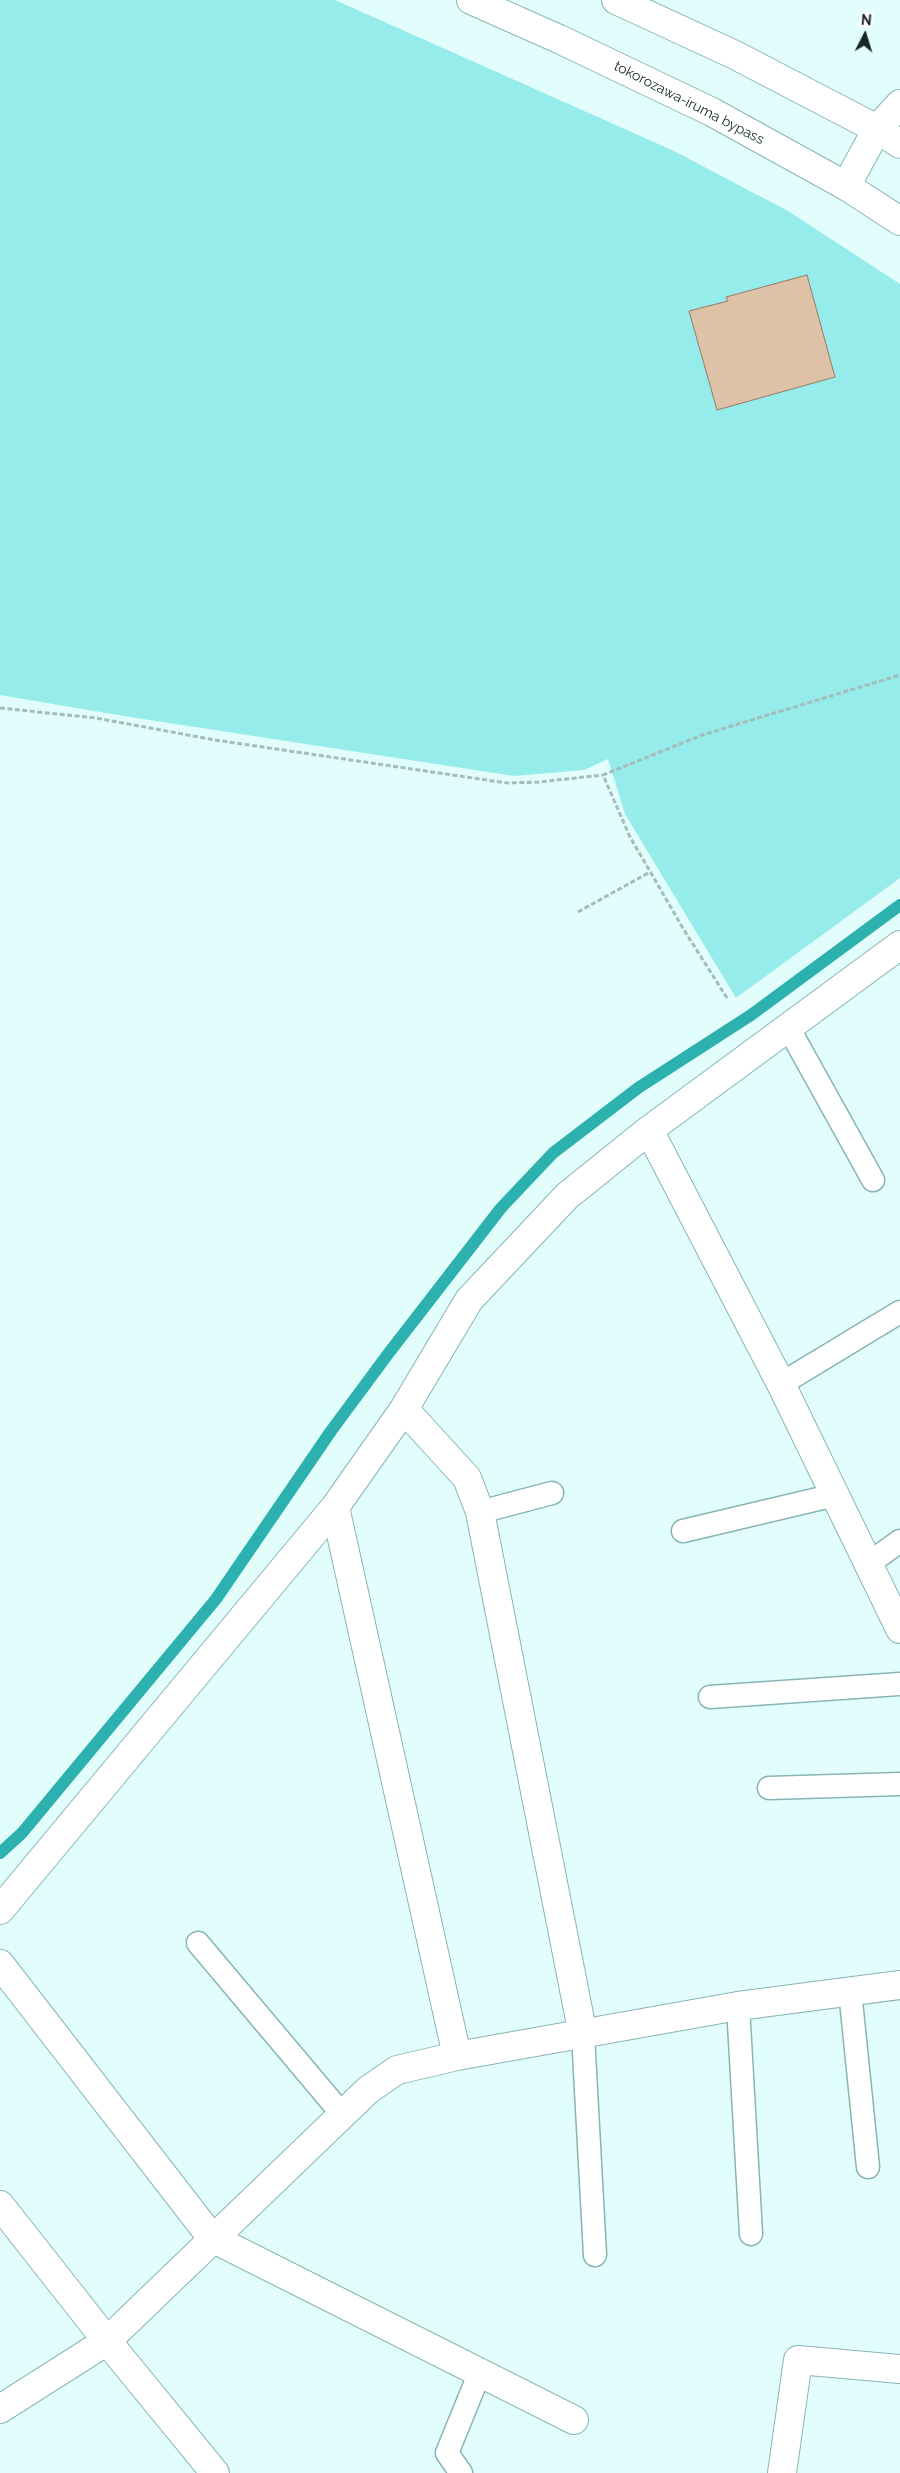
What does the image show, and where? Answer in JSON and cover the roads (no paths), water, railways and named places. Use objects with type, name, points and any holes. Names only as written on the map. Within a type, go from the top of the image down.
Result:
[{"type":"main road","name":"tokorozawa-iruma bypass","points":[[471,0],[559,39],[712,112],[846,186],[900,221]]},
{"type":"main road","points":[[616,0],[735,55],[877,129],[900,144]]},
{"type":"main road","points":[[846,186],[877,129],[900,104]]},
{"type":"main road","points":[[0,1910],[335,1507],[404,1409],[469,1300],[567,1196],[648,1130],[900,945]]},
{"type":"main road","points":[[648,1130],[781,1384],[900,1629]]},
{"type":"main road","points":[[404,1409],[467,1478],[480,1512],[583,2035]]},
{"type":"main road","points":[[335,1507],[457,2056]]},
{"type":"main road","points":[[0,1964],[212,2238],[574,2420]]},
{"type":"main road","points":[[0,2408],[107,2341],[342,2114],[368,2090],[397,2070],[457,2056],[738,2006],[900,1985]]},
{"type":"main road","points":[[0,2205],[107,2341],[215,2473]]},
{"type":"main road","points":[[782,2473],[798,2360],[900,2369]]},
{"type":"lane","points":[[788,1027],[873,1180]]},
{"type":"lane","points":[[781,1384],[900,1312]]},
{"type":"lane","points":[[480,1512],[552,1493]]},
{"type":"lane","points":[[683,1531],[835,1496]]},
{"type":"lane","points":[[868,1564],[900,1541]]},
{"type":"lane","points":[[710,1697],[900,1684]]},
{"type":"lane","points":[[769,1788],[900,1784]]},
{"type":"lane","points":[[198,1943],[342,2114]]},
{"type":"lane","points":[[850,1991],[868,2167]]},
{"type":"lane","points":[[738,2006],[751,2234]]},
{"type":"lane","points":[[583,2035],[595,2255]]},
{"type":"lane","points":[[460,2473],[447,2453],[480,2372]]},
{"type":"waterway","points":[[0,1853],[22,1833],[216,1599],[331,1431],[388,1354],[501,1208],[553,1153],[638,1088],[751,1015],[900,905]]}]
